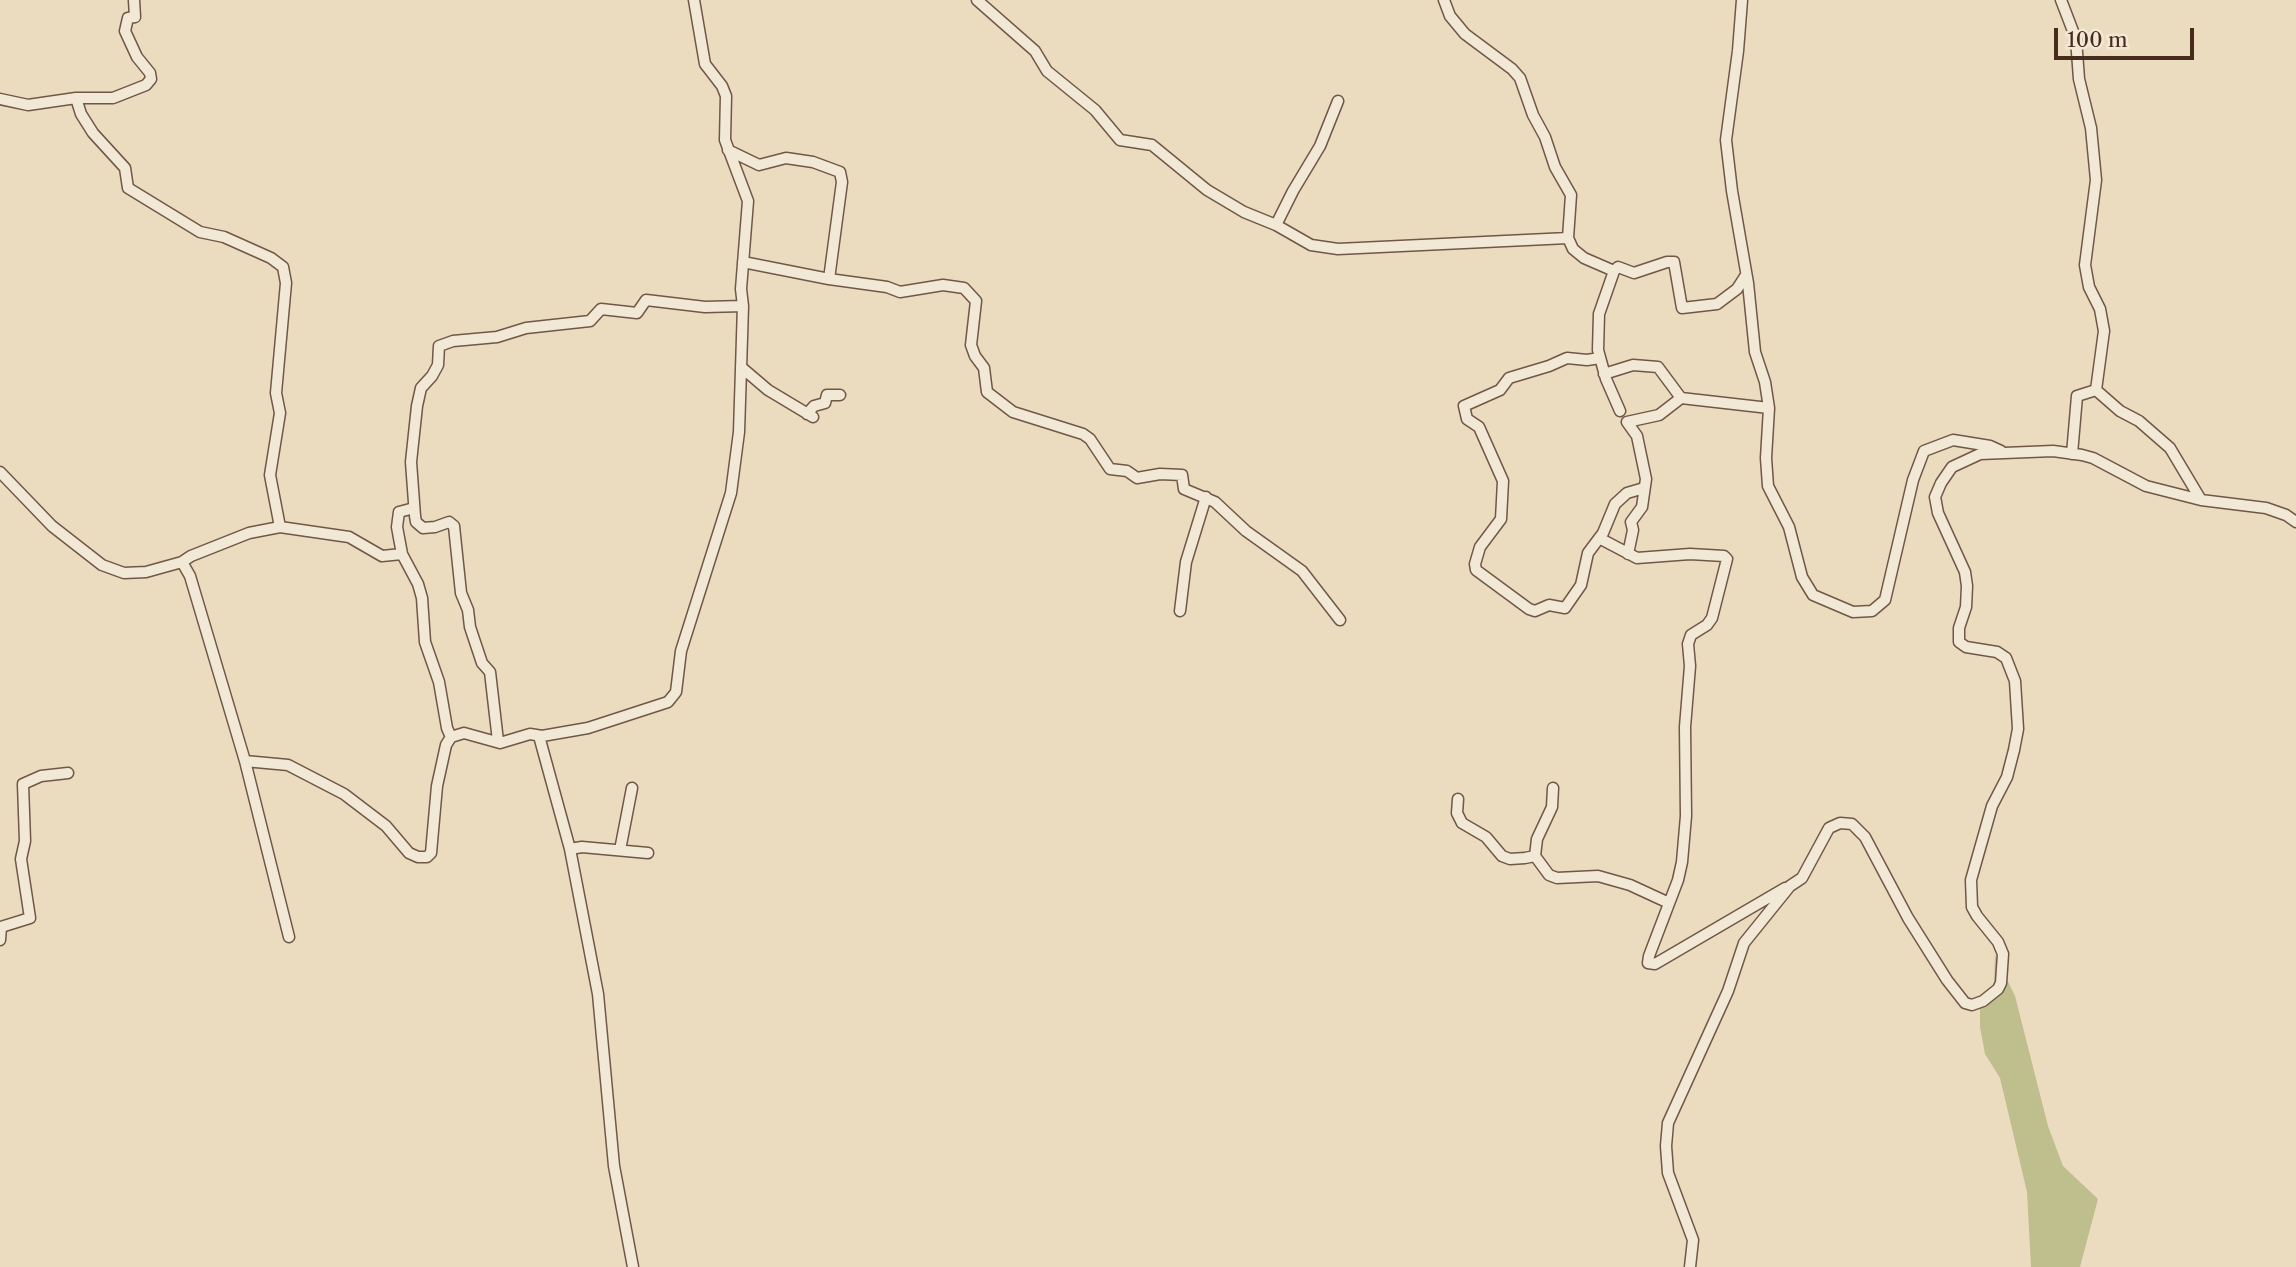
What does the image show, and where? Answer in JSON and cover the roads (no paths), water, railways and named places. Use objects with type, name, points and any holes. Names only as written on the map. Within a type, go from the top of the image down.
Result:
[{"type":"street","points":[[0,99],[28,105],[76,98],[114,98],[133,92],[149,82],[150,73],[137,57],[125,31],[128,18],[135,17],[134,0]]},
{"type":"street","points":[[245,761],[288,765],[344,794],[386,826],[409,853],[426,857],[433,846],[437,786],[446,745],[451,737],[464,733],[500,743],[530,734],[539,736],[588,728],[668,702],[676,692],[681,651],[731,493],[739,432],[743,306],[741,289],[748,201],[724,140],[726,96],[722,86],[705,64],[694,0]]},
{"type":"street","points":[[977,0],[1035,51],[1047,71],[1095,110],[1120,140],[1152,145],[1207,190],[1244,212],[1276,225],[1299,240],[1329,250],[1568,238]]},
{"type":"street","points":[[1444,0],[1450,16],[1465,34],[1520,78],[1532,115],[1571,195],[1568,238],[1573,249],[1584,258],[1614,271]]},
{"type":"street","points":[[1742,0],[1726,140],[1732,191],[1755,352],[1765,382],[1769,408],[1766,458],[1768,486],[1789,527],[1802,578],[1813,595],[1853,612],[1872,611],[1885,600],[1913,480],[1924,451],[1953,440],[1990,446],[2003,452]]},
{"type":"street","points":[[2061,0],[2076,39],[2079,79],[2091,128],[2096,180],[2085,265],[2089,287],[2100,309],[2104,331],[2096,390]]},
{"type":"street","points":[[76,98],[81,114],[93,134],[125,168],[128,188],[200,232],[224,237],[267,256],[283,267],[286,283],[276,393],[280,413],[270,475],[280,527]]},
{"type":"street","points":[[1276,225],[1320,146],[1338,101]]},
{"type":"street","points":[[728,149],[759,165],[786,158],[813,162],[840,172],[842,182],[830,279]]},
{"type":"street","points":[[743,262],[830,279],[878,285],[900,292],[943,285],[964,288],[976,302],[971,345],[984,368],[987,392],[1013,412],[1083,433],[1110,469],[1127,471],[1137,478],[1179,474],[1183,476],[1184,489],[1219,505],[1247,531],[1302,571],[1339,620]]},
{"type":"street","points":[[1620,411],[1600,358],[1599,314],[1614,271],[1618,267],[1634,272],[1674,262],[1682,308],[1717,303],[1737,289],[1746,275]]},
{"type":"street","points":[[498,741],[490,673],[482,663],[462,597],[453,524],[449,522],[423,528],[416,522],[411,462],[417,406],[421,388],[438,365],[440,345],[497,337],[526,328],[590,321],[601,309],[636,313],[646,300],[705,307],[743,306]]},
{"type":"street","points":[[1600,358],[1567,358],[1509,378],[1500,390],[1464,406],[1467,419],[1479,428],[1503,481],[1501,519],[1476,556],[1475,564],[1480,574],[1529,609],[1535,611],[1549,605],[1562,609],[1577,592],[1588,553],[1599,538],[1615,504],[1627,493],[1644,488]]},
{"type":"street","points":[[1604,374],[1633,365],[1658,367],[1681,398]]},
{"type":"street","points":[[741,367],[768,390],[810,415],[814,406],[825,403],[827,395],[840,395]]},
{"type":"street","points":[[2072,454],[2077,396],[2096,390]]},
{"type":"street","points":[[2096,390],[2120,411],[2139,421],[2170,448],[2201,500]]},
{"type":"street","points":[[1628,554],[1632,522],[1642,507],[1646,479],[1637,436],[1627,422],[1659,415],[1681,398],[1769,408]]},
{"type":"street","points":[[1599,538],[1637,558],[1708,554],[1724,556],[1727,559],[1712,618],[1707,625],[1691,635],[1688,644],[1690,666],[1685,727],[1684,842],[1681,873],[1648,963],[1652,965],[1802,878],[1829,828],[1840,823],[1852,824],[1865,837],[1908,918],[1947,980],[1965,1003],[1972,1005],[1983,1001],[1998,989],[2001,983],[2003,954],[1998,942],[1972,906],[1970,880],[1992,806],[2007,777],[2018,729],[2015,681],[2006,658],[1997,652],[1966,648],[1959,642],[1967,586],[1965,572],[1938,513],[1935,497],[1941,483],[1952,467],[1971,456],[2053,451],[2093,458],[2146,486],[2201,500],[2266,508],[2296,522]]},
{"type":"street","points":[[0,472],[52,526],[102,565],[124,573],[146,572],[182,562],[249,533],[280,527],[349,537],[382,556],[402,554]]},
{"type":"street","points":[[1180,611],[1186,562],[1206,497]]},
{"type":"street","points":[[414,508],[400,511],[397,515],[402,554],[422,598],[425,642],[439,682],[451,737]]},
{"type":"street","points":[[182,562],[190,576],[245,761],[289,937]]},
{"type":"street","points":[[539,736],[570,849],[598,994],[614,1166],[634,1267]]},
{"type":"street","points":[[1,927],[30,918],[22,859],[25,841],[23,784],[41,776],[68,773]]},
{"type":"street","points":[[1553,788],[1552,807],[1539,833],[1535,856],[1549,875],[1557,878],[1598,876],[1630,885],[1669,903]]},
{"type":"street","points":[[620,850],[632,789]]},
{"type":"street","points":[[1458,799],[1459,820],[1486,836],[1502,856],[1514,859],[1535,856]]},
{"type":"street","points":[[570,849],[582,847],[648,853]]},
{"type":"street","points":[[1690,1267],[1693,1240],[1668,1174],[1668,1123],[1728,991],[1744,943],[1790,886]]},
{"type":"street","points":[[0,921],[0,940]]}]
